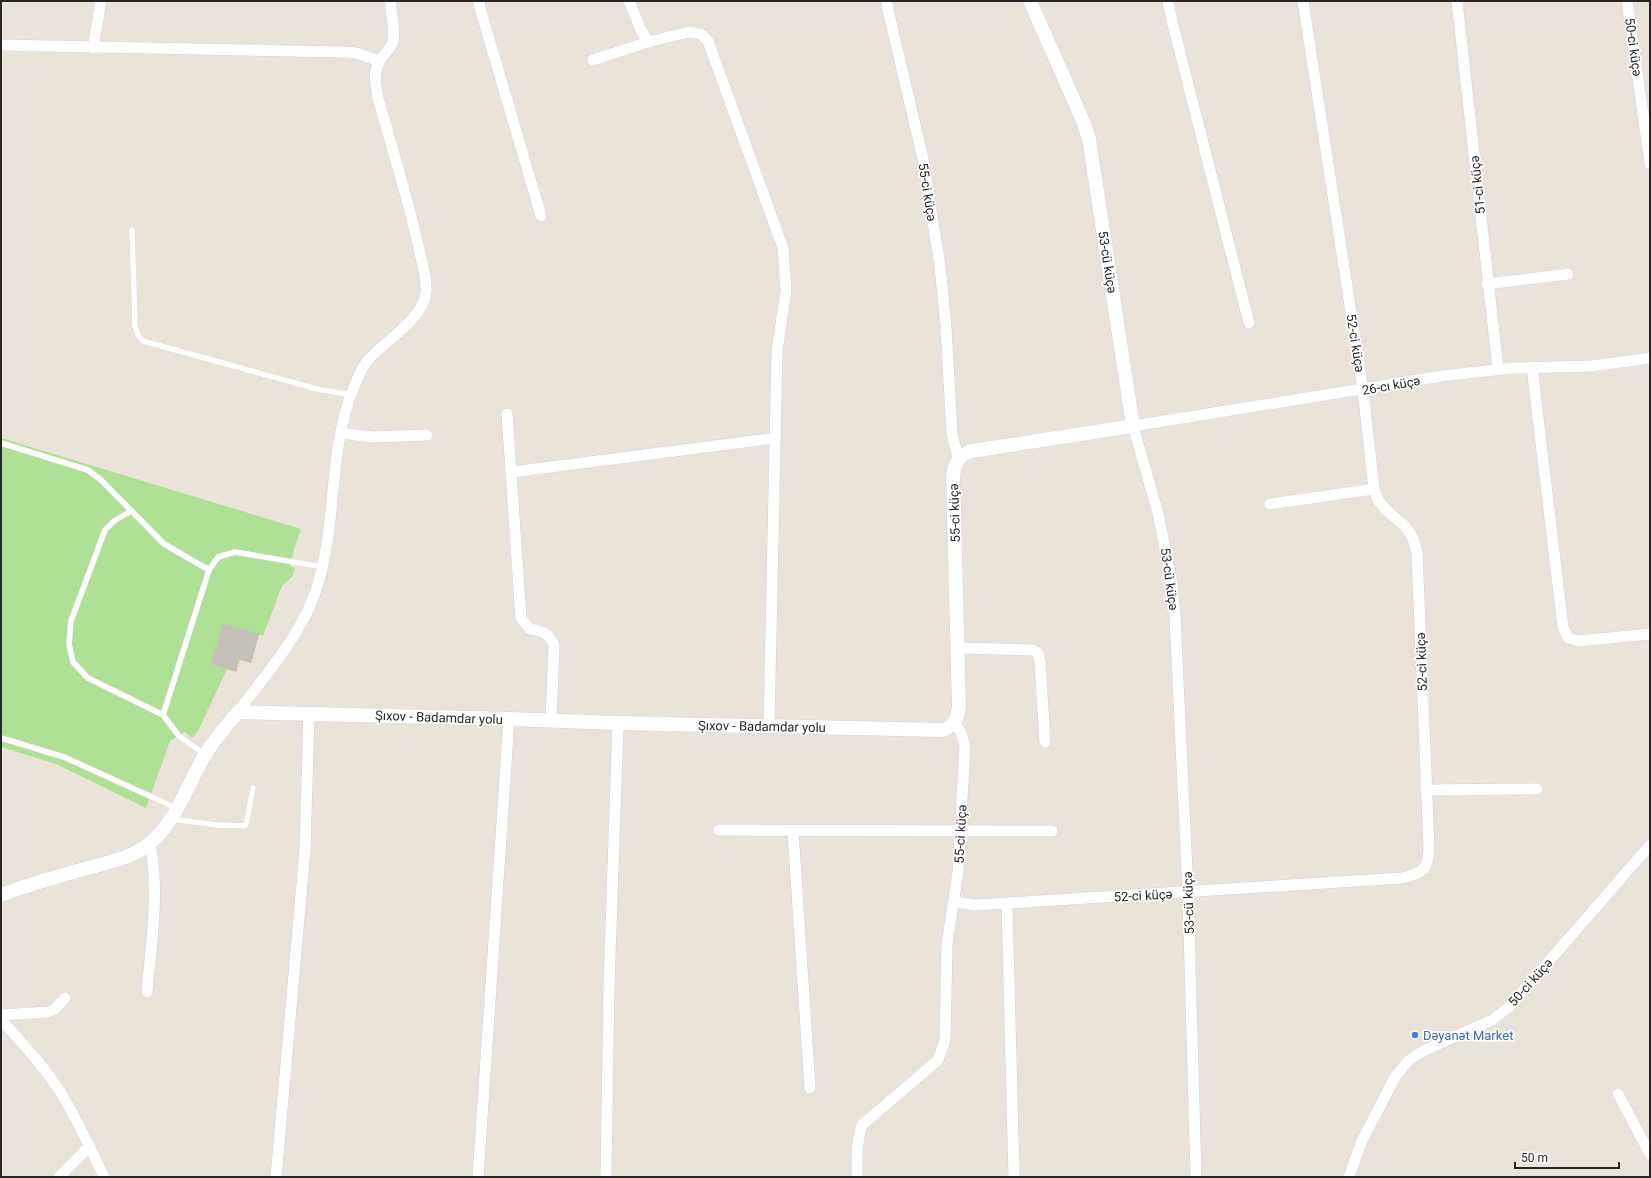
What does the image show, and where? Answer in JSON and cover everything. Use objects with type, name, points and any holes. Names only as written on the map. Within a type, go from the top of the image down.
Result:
[{"type":"street","points":[[93,48],[101,1]]},
{"type":"street","points":[[1,896],[19,888],[117,860],[138,852],[160,835],[205,755],[291,640],[303,621],[314,596],[323,567],[328,542],[335,468],[341,432],[351,395],[366,362],[413,318],[421,308],[426,294],[426,281],[415,230],[378,98],[375,81],[379,61],[390,49],[393,40],[394,29],[391,1]]},
{"type":"street","points":[[478,1],[541,216]]},
{"type":"street","points":[[629,1],[640,28],[648,42]]},
{"type":"street","name":"55-ci küçə","points":[[857,1177],[856,1153],[858,1136],[862,1125],[938,1060],[945,1040],[947,944],[958,872],[965,746],[961,733],[955,723],[959,707],[953,476],[954,465],[958,458],[952,434],[946,327],[940,266],[923,159],[886,1]]},
{"type":"street","name":"53-cü küçə","points":[[1030,1],[1083,121],[1089,139],[1133,426],[1158,513],[1172,584],[1175,616],[1188,893],[1196,1177]]},
{"type":"street","points":[[1168,1],[1250,323]]},
{"type":"street","name":"52-ci küçə","points":[[954,902],[976,905],[1007,904],[1402,878],[1416,875],[1424,869],[1428,862],[1429,848],[1416,552],[1412,536],[1404,526],[1385,509],[1378,500],[1374,489],[1363,390],[1303,1]]},
{"type":"street","name":"51-ci küçə","points":[[1457,1],[1487,284],[1498,369]]},
{"type":"street","name":"50-ci küçə","points":[[1627,1],[1650,164]]},
{"type":"street","points":[[593,60],[648,42],[689,32],[701,34],[708,41],[783,248],[786,291],[777,351],[769,726]]},
{"type":"street","points":[[1,45],[344,52],[356,53],[379,61]]},
{"type":"street","points":[[1487,284],[1568,274]]},
{"type":"street","name":"26-cı küçə","points":[[1133,426],[1363,390],[1442,376],[1498,369],[1592,366],[1650,358]]},
{"type":"street","points":[[1532,367],[1564,627],[1568,638],[1579,641],[1650,634]]},
{"type":"street","points":[[507,414],[522,618],[530,629],[541,631],[550,636],[554,644],[551,720]]},
{"type":"street","points":[[958,458],[972,451],[1133,426]]},
{"type":"street","points":[[341,432],[372,437],[427,435]]},
{"type":"street","points":[[512,472],[775,438]]},
{"type":"street","points":[[1270,504],[1374,489]]},
{"type":"street","points":[[957,648],[1033,650],[1038,653],[1040,662],[1045,742]]},
{"type":"street","name":"Şıxov - Badamdar yolu","points":[[238,712],[551,720],[618,724],[943,730],[951,727],[955,723]]},
{"type":"street","points":[[276,1177],[305,850],[309,713]]},
{"type":"street","points":[[478,1177],[509,719]]},
{"type":"street","points":[[606,1177],[609,976],[618,724]]},
{"type":"street","points":[[1426,790],[1537,788]]},
{"type":"street","points":[[718,830],[961,832],[1052,831]]},
{"type":"street","points":[[793,831],[810,1088]]},
{"type":"street","points":[[147,992],[155,884],[154,864],[150,844]]},
{"type":"street","name":"50-ci küçə","points":[[1349,1177],[1361,1143],[1395,1077],[1408,1061],[1423,1051],[1492,1020],[1509,1007],[1650,845]]},
{"type":"street","points":[[1007,904],[1014,1177]]},
{"type":"street","points":[[1,1015],[48,1012],[55,1009],[65,998]]},
{"type":"street","points":[[1,1020],[34,1057],[60,1092],[90,1146],[104,1177]]},
{"type":"street","points":[[1618,1094],[1650,1154]]},
{"type":"street","points":[[59,1177],[90,1146]]},
{"type":"lane","points":[[132,230],[136,326],[138,335],[144,341],[317,389],[351,395]]},
{"type":"lane","points":[[1,443],[88,470],[102,480],[164,544],[210,570]]},
{"type":"lane","points":[[131,511],[114,520],[105,530],[71,621],[69,644],[73,662],[88,678],[163,715],[179,736],[205,755]]},
{"type":"lane","points":[[163,715],[210,570],[218,557],[235,552],[323,567]]},
{"type":"lane","points":[[1,738],[64,757],[173,813],[217,825],[245,826],[253,788]]},
{"type":"green space","points":[[1,438],[301,529],[290,566],[295,568],[292,577],[282,586],[263,636],[259,634],[251,663],[240,660],[236,672],[227,669],[198,731],[192,738],[185,732],[170,741],[146,808],[56,764],[1,747]]},
{"type":"building","points":[[222,624],[259,634],[251,663],[239,659],[236,672],[211,664]]},
{"type":"place","name":"Dəyanət Market","points":[[1415,1035]]}]
